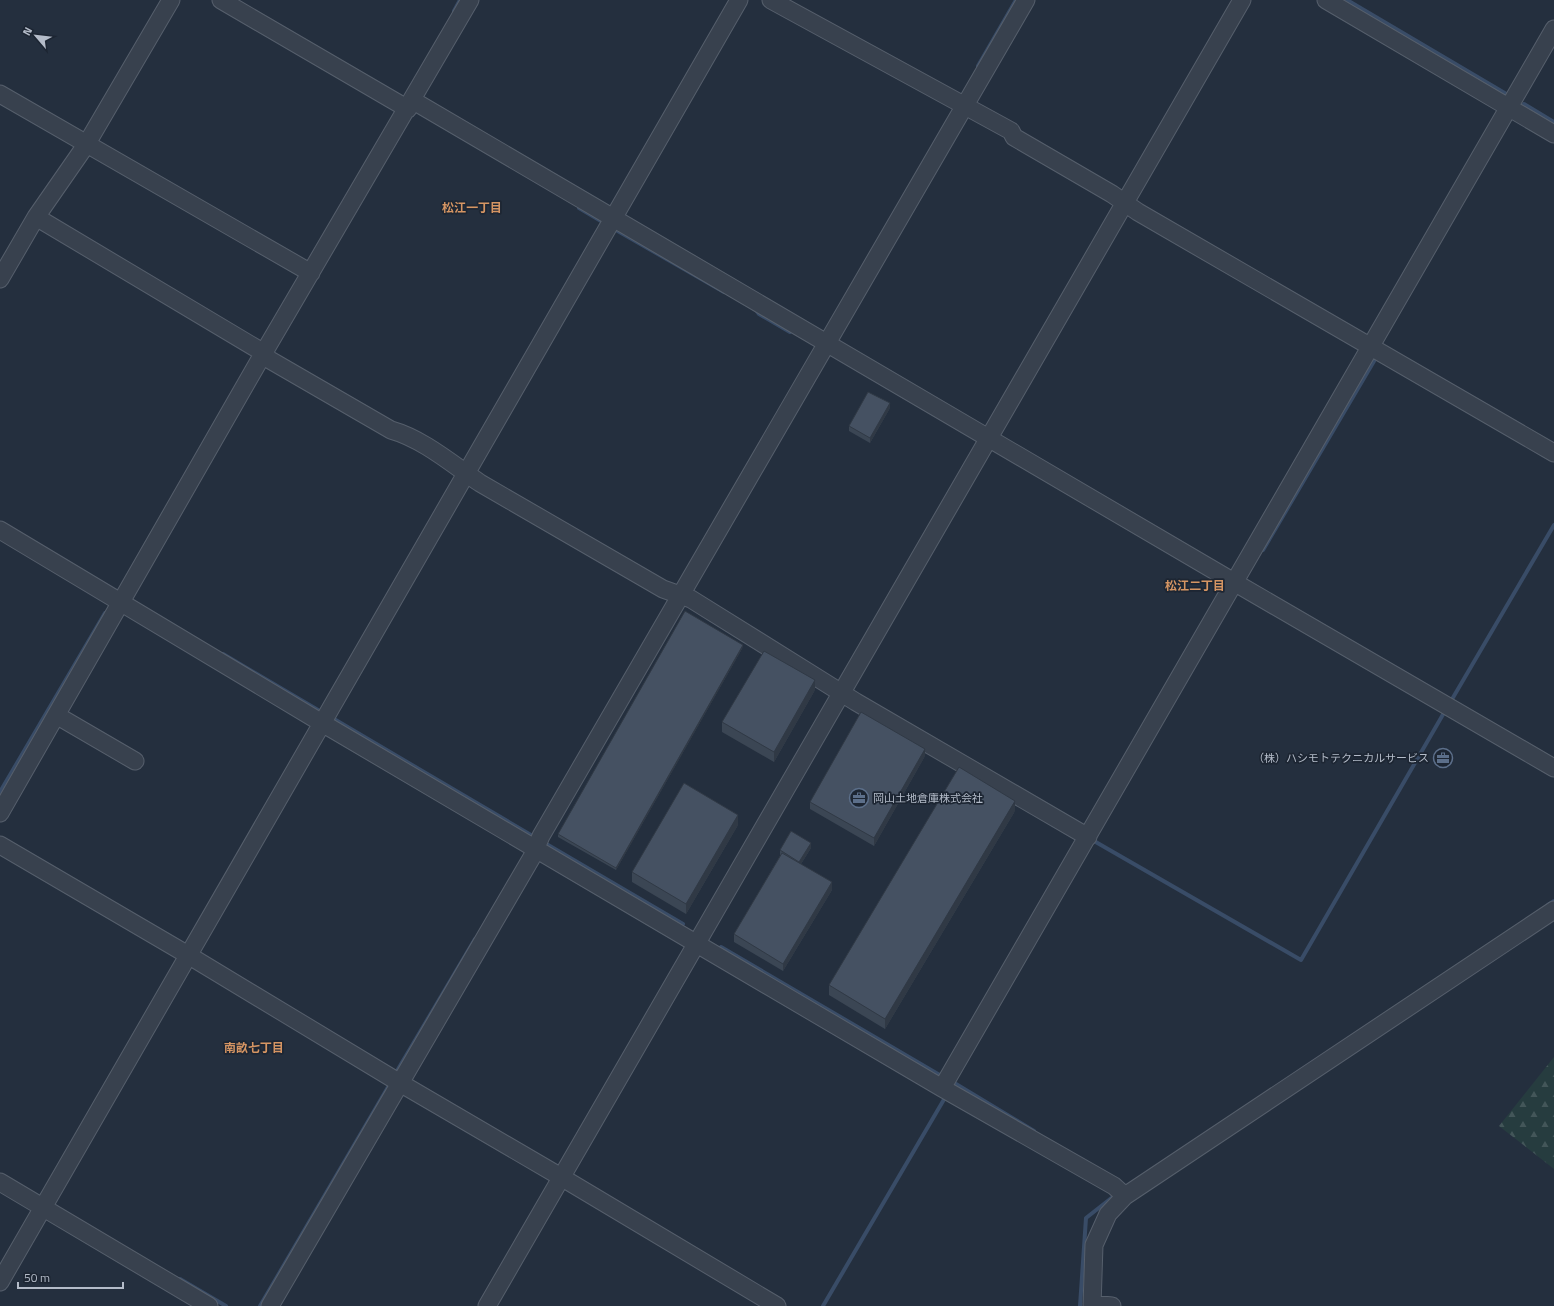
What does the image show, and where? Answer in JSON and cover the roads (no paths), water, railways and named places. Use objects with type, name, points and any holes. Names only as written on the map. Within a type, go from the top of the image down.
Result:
[{"type":"street","points":[[0,280],[36,217],[86,145],[171,0]]},
{"type":"street","points":[[221,0],[613,218],[822,344],[990,438],[1235,587],[1554,768]]},
{"type":"street","points":[[0,813],[470,0]]},
{"type":"street","points":[[0,1282],[739,0]]},
{"type":"street","points":[[771,0],[1011,131],[1014,137],[1554,453]]},
{"type":"street","points":[[270,1306],[395,1080],[532,857],[534,843],[675,593],[822,344],[960,103],[1026,0]]},
{"type":"street","points":[[487,1306],[1242,0]]},
{"type":"street","points":[[1326,0],[1554,134]]},
{"type":"street","points":[[947,1086],[1088,837],[1235,587],[1370,346],[1554,29]]},
{"type":"street","points":[[0,94],[86,145],[311,273]]},
{"type":"street","points":[[36,217],[391,430],[401,433],[456,465],[466,473],[675,593],[691,600],[842,693],[1088,837]]},
{"type":"street","points":[[0,530],[322,723],[534,843],[697,944],[947,1086],[1120,1192]]},
{"type":"street","points":[[56,715],[135,761]]},
{"type":"street","points":[[0,845],[188,955],[395,1080],[562,1177],[777,1306]]},
{"type":"street","points":[[1112,1306],[1092,1305],[1094,1244],[1120,1192],[1554,910]]},
{"type":"street","points":[[0,1182],[46,1203],[209,1306]]},
{"type":"waterway","points":[[454,11],[460,0]]},
{"type":"waterway","points":[[978,66],[1016,0]]},
{"type":"waterway","points":[[1347,0],[1508,95]]},
{"type":"waterway","points":[[1524,104],[1554,122]]},
{"type":"waterway","points":[[579,208],[601,221]]},
{"type":"waterway","points":[[616,230],[724,292]]},
{"type":"waterway","points":[[756,310],[759,314],[790,332]]},
{"type":"waterway","points":[[1263,550],[1377,356]]},
{"type":"waterway","points":[[1451,701],[1554,525]]},
{"type":"waterway","points":[[0,792],[105,613]]},
{"type":"waterway","points":[[223,654],[318,710]]},
{"type":"waterway","points":[[1094,841],[1301,960],[1445,711]]},
{"type":"waterway","points":[[334,719],[536,838]]},
{"type":"waterway","points":[[543,842],[683,924]]},
{"type":"waterway","points":[[1548,905],[1554,901]]},
{"type":"waterway","points":[[394,1076],[475,939]]},
{"type":"waterway","points":[[721,947],[943,1077]]},
{"type":"waterway","points":[[951,1081],[1034,1131]]},
{"type":"waterway","points":[[260,1306],[391,1082]]},
{"type":"waterway","points":[[823,1306],[946,1096]]},
{"type":"waterway","points":[[1080,1306],[1086,1218],[1114,1196]]},
{"type":"waterway","points":[[180,1279],[226,1306]]},
{"type":"place","name":"（株）ハシモトテクニカルサービス","points":[[1443,758]]},
{"type":"place","name":"岡山土地倉庫株式会社","points":[[859,798]]},
{"type":"district","name":"松江一丁目","points":[[472,208]]},
{"type":"district","name":"松江二丁目","points":[[1195,586]]},
{"type":"district","name":"南畝七丁目","points":[[254,1048]]}]
